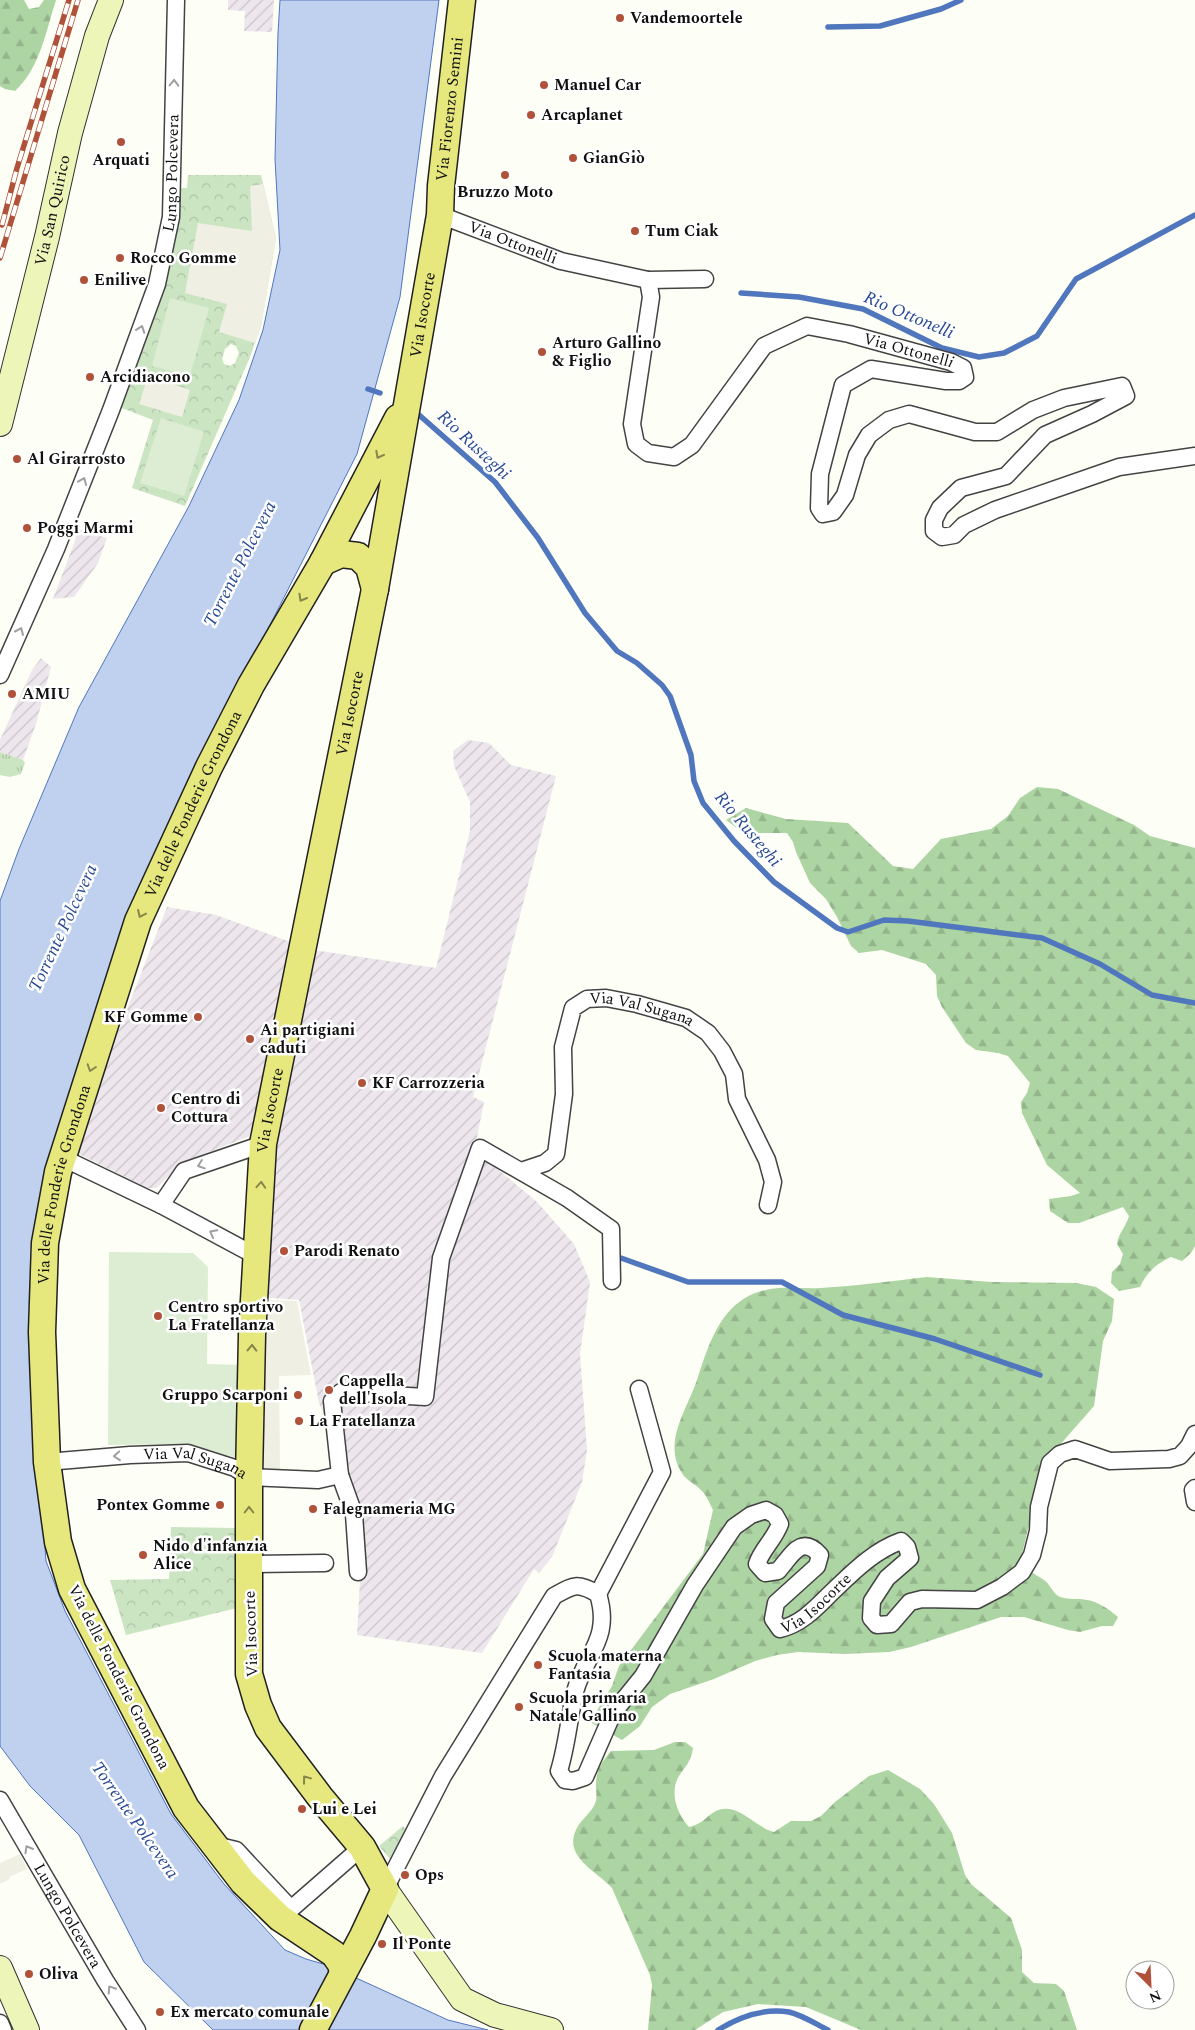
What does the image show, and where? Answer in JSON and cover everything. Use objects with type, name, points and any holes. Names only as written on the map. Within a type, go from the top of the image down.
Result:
[{"type":"main road","name":"Via San Quirico","points":[[0,424],[47,237],[70,133],[97,36],[111,0]]},
{"type":"main road","name":"Via Fiorenzo Semini","points":[[440,215],[441,186],[464,2]]},
{"type":"main road","name":"Via Isocorte","points":[[385,1889],[362,1847],[320,1797],[268,1728],[258,1705],[249,1674],[249,1477],[256,1256],[263,1144],[375,589],[440,215]]},
{"type":"main road","name":"Via delle Fonderie Grondona","points":[[339,1963],[280,1918],[243,1882],[186,1808],[72,1589],[58,1542],[47,1462],[42,1332],[45,1242],[58,1172],[138,922],[209,766],[251,685],[323,562],[410,396]]},
{"type":"main road","points":[[323,562],[341,554],[358,556],[369,567],[375,589]]},
{"type":"main road","points":[[313,2030],[339,1963],[363,1936],[385,1889],[462,1999],[495,2015],[551,2030]]},
{"type":"main road","points":[[0,1968],[27,2030]]},
{"type":"street","name":"Lungo Polcevera","points":[[0,675],[46,572],[82,484],[157,284],[171,217],[176,0]]},
{"type":"street","name":"Via Ottonelli","points":[[440,215],[560,261],[648,280],[651,297],[632,424],[636,444],[648,452],[674,457],[692,445],[764,346],[807,326],[849,334],[951,362],[963,368],[965,377],[959,381],[946,381],[871,369],[843,385],[820,474],[818,508],[823,514],[833,512],[844,495],[857,455],[869,435],[889,420],[909,414],[975,432],[997,432],[1033,410],[1064,398],[1122,386],[1126,396],[1045,435],[1006,476],[961,488],[940,508],[934,520],[934,531],[942,537],[954,534],[964,525],[994,510],[1119,467],[1195,456]]},
{"type":"street","points":[[648,280],[705,279]]},
{"type":"street","name":"Via Val Sugana","points":[[521,1172],[545,1163],[556,1154],[564,1094],[563,1047],[573,1008],[587,999],[606,998],[637,1004],[686,1018],[708,1033],[722,1051],[734,1074],[737,1100],[768,1160],[773,1182],[768,1204]]},
{"type":"street","points":[[161,1205],[184,1171],[263,1144]]},
{"type":"street","points":[[358,1572],[354,1514],[340,1475],[332,1401],[340,1392],[425,1397],[441,1258],[480,1148],[566,1198],[611,1230],[612,1281]]},
{"type":"street","points":[[63,1158],[161,1205],[256,1256]]},
{"type":"street","points":[[385,1889],[444,1776],[554,1596],[574,1586],[586,1588],[598,1594],[662,1472],[640,1388]]},
{"type":"street","name":"Via Isocorte","points":[[598,1594],[603,1611],[600,1637],[575,1690],[567,1744],[559,1771],[565,1780],[573,1781],[585,1777],[613,1714],[643,1676],[695,1585],[734,1527],[751,1515],[766,1510],[775,1516],[780,1524],[776,1536],[761,1553],[757,1564],[765,1573],[778,1571],[799,1547],[809,1545],[820,1555],[817,1566],[776,1603],[773,1619],[780,1629],[808,1616],[856,1570],[886,1547],[901,1541],[907,1547],[910,1558],[887,1578],[872,1601],[871,1618],[877,1625],[891,1624],[910,1602],[922,1599],[977,1600],[1002,1587],[1022,1572],[1032,1555],[1038,1531],[1039,1507],[1050,1463],[1060,1454],[1075,1449],[1110,1461],[1169,1459],[1180,1456],[1189,1446],[1195,1434]]},
{"type":"street","name":"Via Val Sugana","points":[[47,1462],[130,1455],[188,1453],[235,1468],[249,1477],[318,1480],[340,1475]]},
{"type":"street","points":[[1195,1488],[1193,1490],[1195,1502]]},
{"type":"street","points":[[249,1564],[325,1563]]},
{"type":"street","name":"Lungo Polcevera","points":[[0,1800],[105,1980],[137,2030]]},
{"type":"street","points":[[215,1845],[236,1850],[290,1909],[362,1847]]},
{"type":"street","points":[[0,2024],[3,2030]]},
{"type":"shaded area","points":[[228,0],[274,0],[272,32],[244,31],[245,11],[228,10]]},
{"type":"shaded area","points":[[263,184],[276,238],[261,326],[255,343],[219,332],[227,304],[185,293],[198,223],[252,231],[250,186]]},
{"type":"shaded area","points":[[148,376],[190,390],[182,417],[139,404]]},
{"type":"shaded area","points":[[79,530],[107,538],[98,563],[74,597],[53,599]]},
{"type":"shaded area","points":[[41,658],[51,667],[36,724],[23,760],[0,752],[0,740],[32,670]]},
{"type":"shaded area","points":[[468,740],[489,743],[511,765],[556,776],[473,1097],[484,1102],[474,1152],[482,1156],[537,1202],[574,1244],[590,1282],[580,1354],[587,1450],[582,1482],[552,1557],[539,1573],[534,1569],[482,1653],[357,1635],[360,1580],[330,1428],[319,1403],[299,1300],[259,1297],[255,1134],[181,1163],[157,1188],[147,1188],[75,1152],[81,1127],[167,907],[216,915],[313,950],[436,968],[470,831],[470,802],[454,766],[453,751]]},
{"type":"shaded area","points":[[264,1300],[297,1301],[311,1375],[279,1376],[280,1473],[267,1473],[259,1467]]},
{"type":"shaded area","points":[[20,1854],[27,1869],[9,1877],[10,1879],[0,1884],[0,1863]]},
{"type":"green space","points":[[0,0],[24,0],[29,9],[39,7],[44,0],[56,0],[36,60],[24,82],[15,91],[0,86]]},
{"type":"green space","points":[[188,175],[261,175],[276,238],[261,326],[250,357],[185,506],[132,488],[153,420],[119,407],[163,287],[181,197],[180,188],[187,188]],"holes":[[[231,344],[236,346],[239,353],[235,363],[230,366],[224,364],[222,359],[225,349]]]},
{"type":"green space","points":[[170,298],[209,308],[190,376],[152,366]]},
{"type":"green space","points":[[161,418],[204,432],[184,496],[140,483]]},
{"type":"green space","points":[[0,752],[23,760],[25,763],[21,774],[10,777],[0,775]]},
{"type":"green space","points":[[1037,787],[1058,789],[1134,825],[1150,836],[1195,848],[1195,1246],[1191,1253],[1182,1261],[1171,1257],[1156,1266],[1140,1287],[1119,1291],[1111,1283],[1112,1272],[1120,1264],[1123,1254],[1117,1244],[1129,1216],[1123,1207],[1079,1223],[1068,1223],[1050,1211],[1049,1199],[1080,1193],[1047,1165],[1022,1113],[1021,1102],[1027,1093],[1030,1083],[1008,1056],[976,1050],[966,1043],[942,1007],[937,996],[936,975],[926,964],[882,950],[859,953],[851,946],[826,899],[810,883],[793,842],[787,833],[744,833],[726,820],[746,808],[786,819],[848,823],[893,866],[913,869],[941,839],[991,829],[1008,816],[1020,798]]},
{"type":"green space","name":"Centro sportivo La Fratellanza","points":[[109,1252],[193,1253],[208,1267],[207,1364],[242,1365],[242,1459],[182,1444],[108,1445]]},
{"type":"green space","points":[[927,1277],[991,1282],[1076,1283],[1096,1287],[1114,1299],[1112,1321],[1103,1341],[1094,1406],[1043,1464],[1021,1559],[1029,1569],[1046,1582],[1055,1594],[1060,1597],[1091,1601],[1109,1610],[1118,1617],[1113,1626],[1102,1626],[1080,1632],[1024,1617],[1001,1617],[911,1647],[889,1652],[845,1654],[798,1652],[777,1655],[755,1661],[714,1679],[670,1694],[652,1707],[640,1726],[622,1740],[590,1722],[612,1686],[619,1666],[703,1554],[713,1510],[704,1493],[684,1476],[677,1464],[675,1439],[678,1426],[694,1389],[709,1346],[724,1318],[746,1298],[761,1291],[779,1288],[847,1286]]},
{"type":"green space","points":[[171,1527],[237,1528],[237,1608],[126,1635],[110,1580],[169,1579]]},
{"type":"green space","points":[[675,1742],[685,1742],[693,1748],[690,1760],[679,1776],[675,1789],[678,1809],[689,1827],[701,1822],[716,1811],[732,1809],[774,1832],[791,1821],[811,1821],[821,1816],[835,1802],[869,1776],[888,1770],[920,1789],[934,1804],[952,1833],[965,1875],[971,1884],[1011,1918],[1022,1950],[1022,1972],[1034,1983],[1056,1984],[1064,1991],[1077,2030],[861,2030],[806,2007],[758,2004],[723,2012],[695,2030],[648,2030],[652,1985],[650,1975],[612,1888],[590,1869],[577,1854],[574,1846],[574,1837],[578,1826],[595,1805],[598,1771],[611,1751],[654,1750]]},
{"type":"green space","points":[[403,1826],[407,1831],[390,1859],[379,1846]]},
{"type":"water","name":"Torrente Polcevera","points":[[280,0],[439,0],[400,297],[357,454],[159,843],[126,924],[36,1215],[32,1296],[37,1439],[46,1561],[65,1611],[171,1814],[224,1884],[285,1950],[330,1966],[448,2020],[488,2030],[213,2030],[144,1962],[79,1835],[30,1786],[0,1746],[0,901],[19,849],[79,707],[189,506],[239,400],[263,330],[280,250],[275,159]]},
{"type":"waterway","points":[[828,27],[880,26],[941,9],[961,0]]},
{"type":"waterway","name":"Rio Ottonelli","points":[[741,293],[799,297],[863,309],[942,348],[979,357],[1004,353],[1037,336],[1076,279],[1195,215]]},
{"type":"waterway","points":[[368,389],[380,393]]},
{"type":"waterway","name":"Rio Rusteghi","points":[[418,414],[495,482],[538,538],[585,613],[617,651],[637,663],[662,685],[670,696],[691,755],[694,781],[703,803],[734,841],[774,882],[837,928],[848,932],[884,920],[908,921],[1042,938],[1100,964],[1152,995],[1195,1003]]},
{"type":"waterway","points":[[621,1258],[688,1282],[782,1282],[843,1315],[935,1339],[1040,1375]]},
{"type":"waterway","points":[[718,2030],[734,2021],[770,2011],[789,2012],[799,2015],[828,2030]]},
{"type":"railway","points":[[2,225],[17,168],[69,0]]},
{"type":"railway","points":[[0,258],[78,0]]},
{"type":"place","name":"Vandemoortele","points":[[620,18]]},
{"type":"place","name":"Manuel Car","points":[[544,85]]},
{"type":"place","name":"Arcaplanet","points":[[531,115]]},
{"type":"place","name":"Arquati","points":[[121,142]]},
{"type":"place","name":"GianGiò","points":[[573,158]]},
{"type":"place","name":"Bruzzo Moto","points":[[505,175]]},
{"type":"place","name":"Tum Ciak","points":[[635,231]]},
{"type":"place","name":"Rocco Gomme","points":[[120,258]]},
{"type":"place","name":"Enilive","points":[[84,280]]},
{"type":"place","name":"Arturo Gallino & Figlio","points":[[542,352]]},
{"type":"place","name":"Arcidiacono","points":[[90,377]]},
{"type":"place","name":"Al Girarrosto","points":[[17,459]]},
{"type":"place","name":"Poggi Marmi","points":[[27,528]]},
{"type":"place","name":"AMIU","points":[[12,694]]},
{"type":"place","name":"KF Gomme","points":[[198,1017]]},
{"type":"place","name":"Ai partigiani caduti","points":[[250,1039]]},
{"type":"place","name":"KF Carrozzeria","points":[[362,1083]]},
{"type":"place","name":"Centro di Cottura","points":[[161,1108]]},
{"type":"place","name":"Parodi Renato","points":[[284,1251]]},
{"type":"place","name":"Centro sportivo La Fratellanza","points":[[158,1316]]},
{"type":"place","name":"Cappella dell'Isola","points":[[329,1390]]},
{"type":"place","name":"Gruppo Scarponi","points":[[298,1395]]},
{"type":"place","name":"La Fratellanza","points":[[299,1421]]},
{"type":"place","name":"Pontex Gomme","points":[[220,1505]]},
{"type":"place","name":"Falegnameria MG","points":[[313,1509]]},
{"type":"place","name":"Nido d'infanzia Alice","points":[[143,1555]]},
{"type":"place","name":"Scuola materna Fantasia","points":[[538,1665]]},
{"type":"place","name":"Scuola primaria Natale Gallino","points":[[519,1707]]},
{"type":"place","name":"Lui e Lei","points":[[302,1809]]},
{"type":"place","name":"Ops","points":[[405,1875]]},
{"type":"place","name":"Il Ponte","points":[[382,1944]]},
{"type":"place","name":"Oliva","points":[[29,1974]]},
{"type":"place","name":"Ex mercato comunale","points":[[160,2012]]}]
